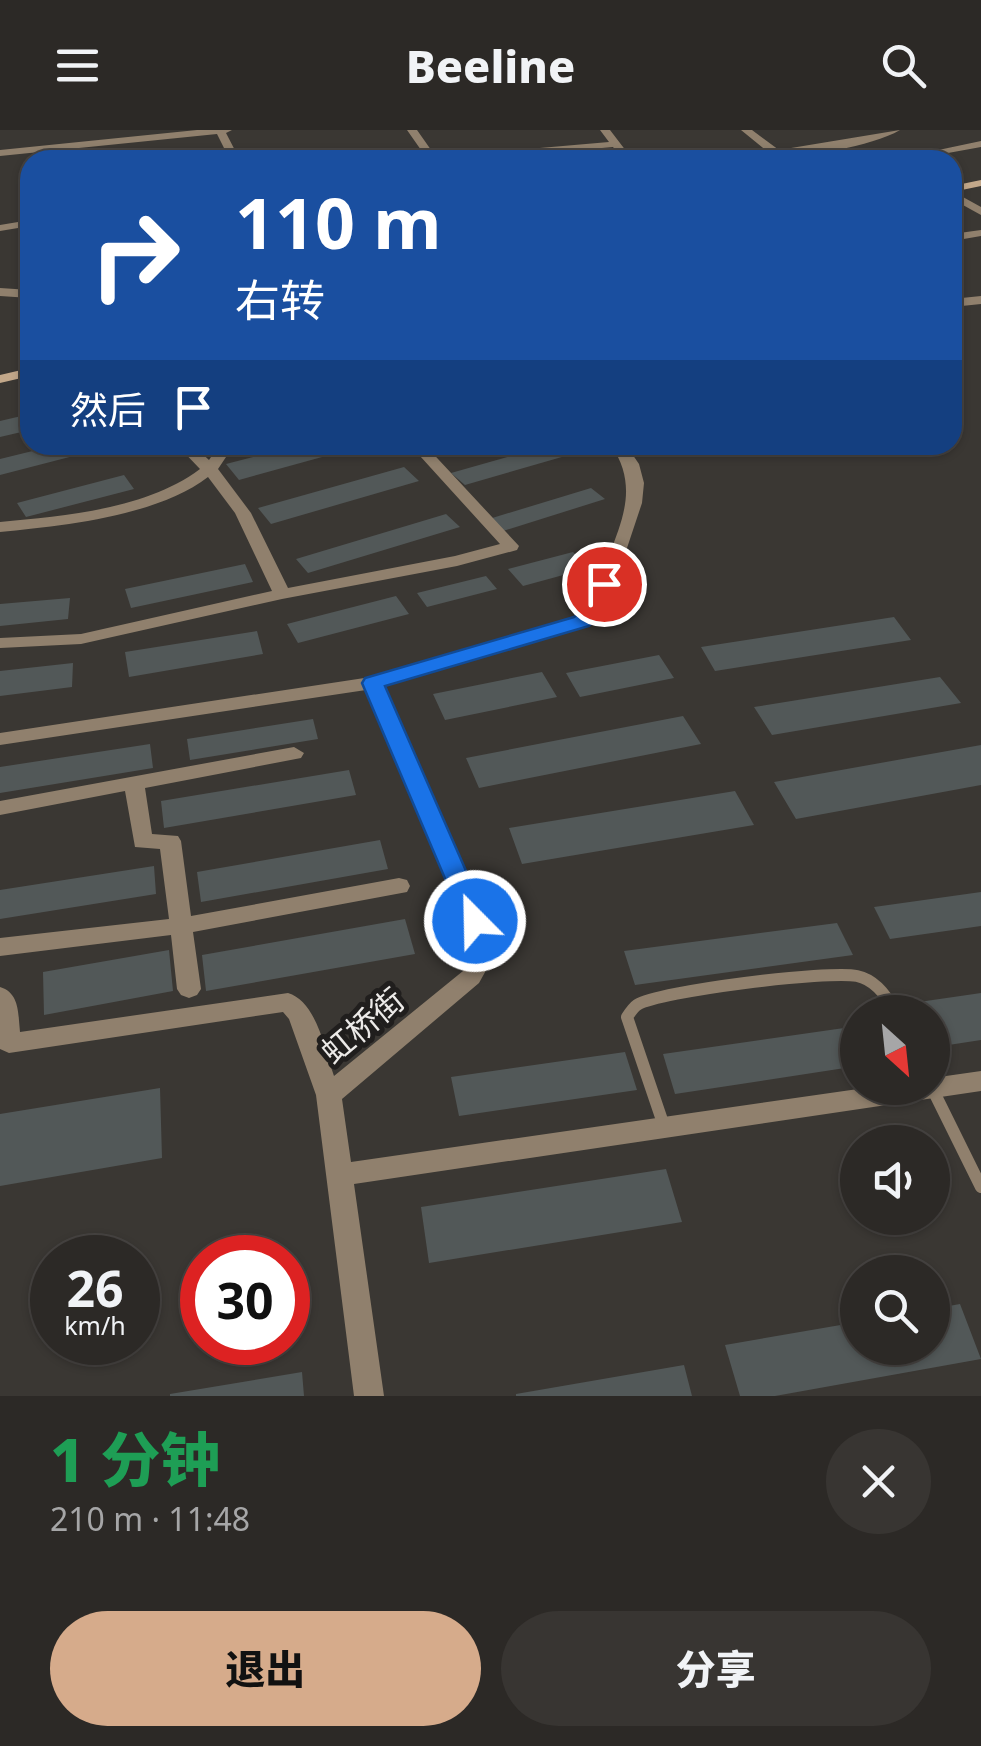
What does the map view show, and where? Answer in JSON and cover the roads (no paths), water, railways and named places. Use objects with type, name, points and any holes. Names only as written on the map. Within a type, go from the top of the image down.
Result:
[{"type":"street","points":[[0,153],[95,136],[227,130]]},
{"type":"street","points":[[604,130],[620,150]]},
{"type":"street","points":[[746,130],[773,150]]},
{"type":"street","points":[[802,150],[879,137],[895,130]]},
{"type":"street","points":[[879,137],[891,143]]},
{"type":"street","points":[[547,150],[615,144]]},
{"type":"street","points":[[952,150],[981,144]]},
{"type":"street","points":[[195,455],[246,513],[282,594]]},
{"type":"street","points":[[0,527],[78,518],[170,491],[210,469],[219,455]]},
{"type":"street","points":[[0,643],[81,639],[282,594],[457,561],[511,546],[425,455]]},
{"type":"street","points":[[0,739],[373,683],[582,622],[604,604],[604,584],[634,510],[636,476],[624,455]]},
{"type":"street","name":"虹桥街","points":[[369,1396],[328,1095],[470,977],[482,956],[475,921],[373,683]]},
{"type":"street","points":[[0,808],[294,753]]},
{"type":"street","points":[[134,784],[143,842],[170,841],[188,989]]},
{"type":"street","points":[[0,946],[180,926],[399,886]]},
{"type":"street","points":[[0,996],[5,1002],[9,1043],[288,1002],[299,1014],[328,1095]]},
{"type":"street","points":[[950,1085],[981,1081]]},
{"type":"street","points":[[338,1175],[840,1101]]},
{"type":"lane","points":[[664,1127],[627,1017],[635,1006],[654,999],[820,976],[857,976],[874,983],[883,995]]},
{"type":"lane","points":[[940,1105],[981,1187]]}]
